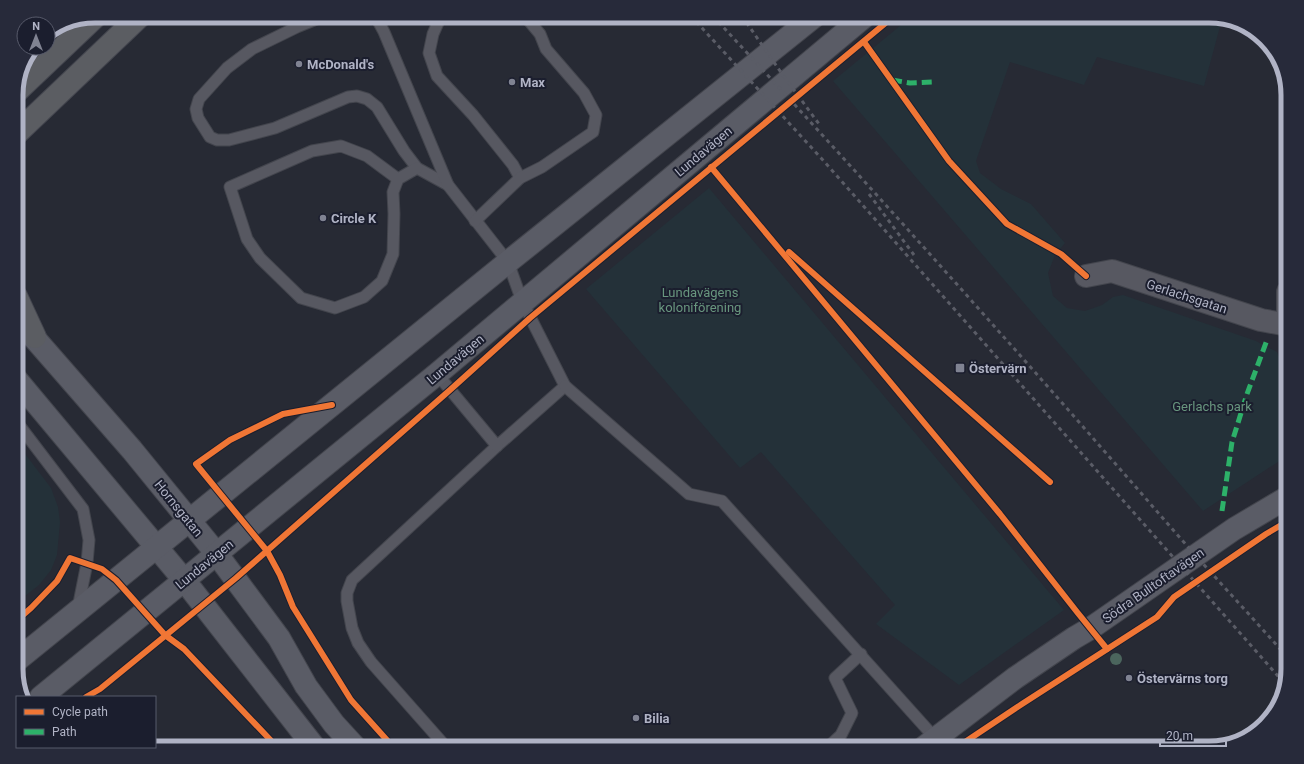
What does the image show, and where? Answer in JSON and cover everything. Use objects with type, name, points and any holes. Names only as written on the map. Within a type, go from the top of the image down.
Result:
[{"type":"highway","points":[[24,84],[88,23]]},
{"type":"highway","points":[[23,127],[133,23]]},
{"type":"highway","points":[[23,136],[53,99]]},
{"type":"highway","points":[[23,311],[35,337]]},
{"type":"main road","points":[[23,655],[508,262],[806,23]]},
{"type":"main road","name":"Lundavägen","points":[[42,696],[437,374],[522,301],[857,23]]},
{"type":"main road","name":"Hornsgatan","points":[[23,324],[132,450],[216,553],[279,638],[311,692],[334,724],[350,741]]},
{"type":"main road","points":[[23,387],[184,580],[310,741]]},
{"type":"main road","name":"Södra Bulltoftavägen","points":[[932,741],[1015,678],[1091,628],[1234,528],[1281,501]]},
{"type":"street","name":"Gerlachsgatan","points":[[1086,276],[1112,271],[1261,320],[1281,324]]},
{"type":"lane","points":[[307,23],[252,49],[227,68],[199,99],[196,109],[198,118],[202,127],[210,137],[217,140],[229,140],[275,128],[348,97],[357,96],[368,99],[377,107],[404,151],[417,168],[448,185]]},
{"type":"lane","points":[[379,23],[448,185],[508,262],[522,301],[566,386],[688,494],[722,501],[861,654],[927,741]]},
{"type":"lane","points":[[438,23],[432,34],[429,53],[437,76],[473,115],[513,165],[520,178]]},
{"type":"lane","points":[[475,221],[520,178],[542,167],[592,132],[596,115],[584,93],[546,49],[540,34],[531,23]]},
{"type":"lane","points":[[398,179],[368,156],[341,146],[312,151],[230,187],[247,239],[260,258],[301,298],[336,308],[364,297],[382,280],[393,254],[393,192],[398,179],[417,168]]},
{"type":"lane","points":[[437,374],[497,446]]},
{"type":"lane","points":[[441,741],[371,662],[358,643],[352,628],[347,593],[352,580],[497,446],[566,386]]},
{"type":"lane","points":[[23,430],[83,509],[89,540],[87,563],[77,611]]},
{"type":"lane","points":[[835,741],[841,735],[852,713],[836,678],[861,654]]},
{"type":"green space","name":"Gerlachs park","points":[[903,23],[1221,24],[1204,86],[1097,57],[1084,85],[1010,62],[976,161],[980,173],[1001,189],[1031,204],[1065,243],[1055,255],[1048,273],[1053,296],[1067,308],[1085,311],[1102,305],[1113,297],[1123,295],[1256,341],[1277,352],[1281,361],[1281,460],[1203,511],[833,81]]},
{"type":"green space","name":"Lundavägens koloniförening","points":[[709,188],[1064,610],[959,685],[876,624],[895,605],[761,452],[740,468],[586,289]]},
{"type":"green space","points":[[23,451],[51,488],[58,507],[60,522],[57,555],[51,570],[39,585],[23,598]]},
{"type":"railway","points":[[697,23],[821,158],[1280,679]]},
{"type":"railway","points":[[719,23],[939,264],[1192,552],[1281,650]]},
{"type":"railway","points":[[747,23],[819,124]]},
{"type":"railway","points":[[869,194],[914,255]]},
{"type":"marked path","points":[[892,80],[910,83],[933,82]]},
{"type":"marked path","points":[[1222,511],[1232,442],[1247,394],[1267,340]]},
{"type":"cycle path","points":[[88,696],[100,689],[236,578],[530,318],[886,23]]},
{"type":"cycle path","points":[[864,42],[949,161],[1007,224],[1061,254],[1086,276]]},
{"type":"cycle path","points":[[711,167],[1000,514],[1107,649]]},
{"type":"cycle path","points":[[789,252],[1050,482]]},
{"type":"cycle path","points":[[332,405],[283,414],[230,440],[196,464],[267,551],[280,575],[293,607],[351,700],[388,741]]},
{"type":"cycle path","points":[[966,741],[1157,617],[1174,597],[1281,525]]},
{"type":"cycle path","points":[[23,615],[57,581],[70,558],[102,569],[116,580],[165,635],[184,649],[271,741]]},
{"type":"place","name":"McDonald's","points":[[299,64]]},
{"type":"place","name":"Max","points":[[512,82]]},
{"type":"place","name":"Circle K","points":[[323,218]]},
{"type":"place","name":"Östervärn","points":[[960,368]]},
{"type":"place","name":"Östervärns torg","points":[[1129,678]]},
{"type":"place","name":"Bilia","points":[[636,718]]}]
